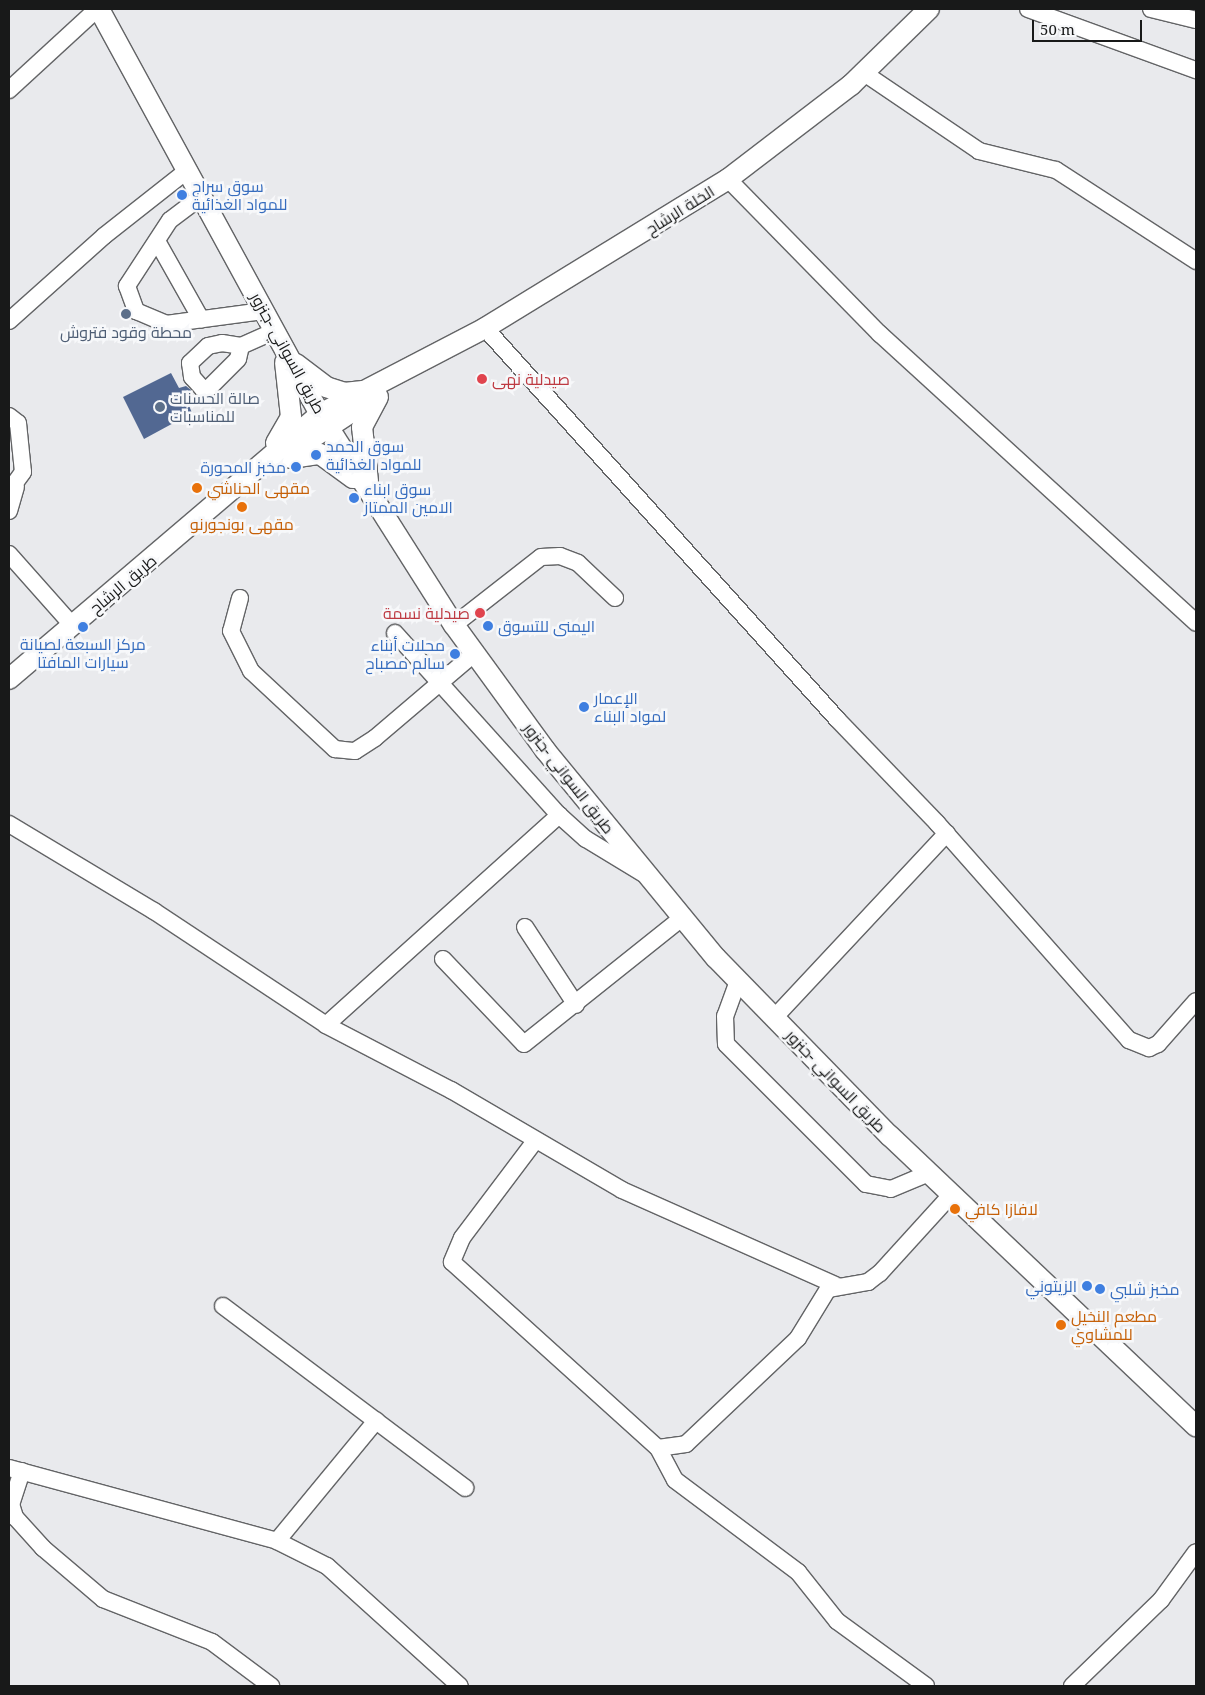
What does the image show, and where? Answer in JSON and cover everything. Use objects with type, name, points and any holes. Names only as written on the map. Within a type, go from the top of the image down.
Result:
[{"type":"main road","name":"طريق السواني -جنزور","points":[[98,9],[188,170],[285,355],[325,422],[454,625],[551,757],[646,875],[738,981],[929,1173],[1196,1426]]},
{"type":"main road","name":"الخلة الرشاح","points":[[325,422],[485,328],[728,179],[796,131],[864,73],[929,9]]},
{"type":"main road","points":[[285,355],[326,387],[344,393],[374,392],[362,427],[361,444],[374,497]]},
{"type":"main road","points":[[262,466],[291,417],[285,355]]},
{"type":"main road","name":"طريق الرشاح","points":[[9,679],[262,466],[325,422]]},
{"type":"main road","points":[[262,466],[296,456],[320,454],[374,497]]},
{"type":"street","points":[[9,90],[98,9]]},
{"type":"street","points":[[1028,9],[1196,70]]},
{"type":"street","points":[[1151,9],[1196,20]]},
{"type":"street","points":[[864,73],[979,152],[1056,170],[1196,261]]},
{"type":"street","points":[[9,321],[104,236],[188,170]]},
{"type":"street","points":[[728,179],[880,334],[1196,623]]},
{"type":"street","points":[[202,196],[170,220],[127,286],[136,310],[166,324],[263,311]]},
{"type":"street","points":[[157,241],[201,319]]},
{"type":"street","points":[[485,328],[837,719],[947,833],[1129,1040],[1149,1048],[1158,1044],[1196,1001]]},
{"type":"street","points":[[241,346],[273,332]]},
{"type":"street","points":[[9,416],[18,423],[23,472],[12,489],[9,510]]},
{"type":"street","points":[[9,554],[73,626]]},
{"type":"street","points":[[454,625],[541,558],[560,556],[578,563],[616,598]]},
{"type":"street","points":[[240,598],[231,631],[251,670],[334,749],[355,751],[475,653]]},
{"type":"street","points":[[394,633],[442,681],[559,815],[586,839],[646,875]]},
{"type":"street","points":[[326,1025],[559,815]]},
{"type":"street","points":[[9,824],[154,911],[326,1025],[451,1090],[535,1141],[622,1190],[835,1285],[857,1285],[880,1273],[952,1195]]},
{"type":"street","points":[[774,1018],[947,833]]},
{"type":"street","points":[[443,959],[524,1044],[576,1005],[682,918]]},
{"type":"street","points":[[526,927],[576,1005]]},
{"type":"street","points":[[738,981],[724,1016],[726,1044],[866,1184],[891,1189],[929,1173]]},
{"type":"street","points":[[535,1141],[462,1238],[452,1262],[658,1448],[675,1480],[798,1572],[838,1621],[926,1686]]},
{"type":"street","points":[[658,1448],[686,1444],[798,1338],[835,1285]]},
{"type":"street","points":[[223,1306],[466,1488]]},
{"type":"street","points":[[277,1541],[376,1422]]},
{"type":"street","points":[[271,1686],[212,1642],[103,1599],[43,1548],[15,1517],[11,1504],[15,1470],[277,1541],[327,1566],[460,1686]]},
{"type":"street","points":[[1072,1686],[1154,1607],[1196,1552]]},
{"type":"building","points":[[171,373],[179,388],[186,386],[191,390],[192,396],[186,398],[192,413],[144,439],[123,397]]},
{"type":"place","name":"سوق سراج للمواد الغذائية","points":[[182,195]]},
{"type":"place","name":"محطة وقود فتروش","points":[[126,314]]},
{"type":"place","name":"صيدلية نهى","points":[[482,379]]},
{"type":"place","name":"صالة الحسنات للمناسبات","points":[[160,407]]},
{"type":"place","name":"سوق الحمد للمواد الغذائية","points":[[316,455]]},
{"type":"place","name":"مخبز المحورة","points":[[296,467]]},
{"type":"place","name":"مقهى الحناشي","points":[[197,488]]},
{"type":"place","name":"سوق ابناء الامين الممتاز","points":[[354,498]]},
{"type":"place","name":"مقهى بونجورنو","points":[[242,507]]},
{"type":"place","name":"صيدلية نسمة","points":[[480,613]]},
{"type":"place","name":"اليمنى للتسوق","points":[[488,626]]},
{"type":"place","name":"مركز السبعة لصيانة سيارات المافتا","points":[[83,627]]},
{"type":"place","name":"محلات أبناء سالم مصباح","points":[[455,654]]},
{"type":"place","name":"الإعمار لمواد البناء","points":[[584,707]]},
{"type":"place","name":"لافازا كافي","points":[[955,1209]]},
{"type":"place","name":"الزيتوني","points":[[1087,1286]]},
{"type":"place","name":"مخبز شلبي","points":[[1100,1289]]},
{"type":"place","name":"مطعم النخيل للمشاوي","points":[[1061,1325]]}]
